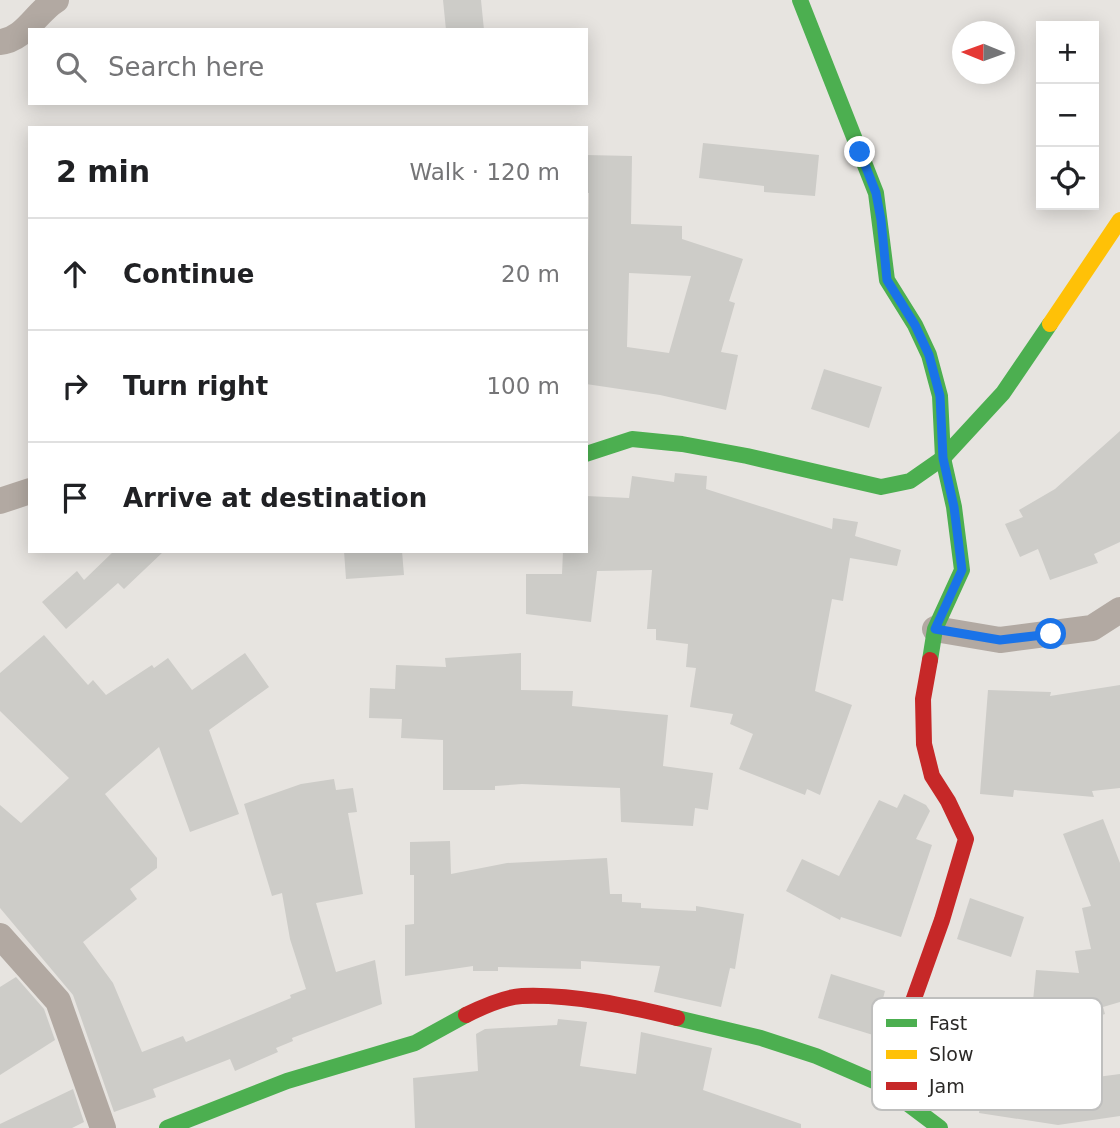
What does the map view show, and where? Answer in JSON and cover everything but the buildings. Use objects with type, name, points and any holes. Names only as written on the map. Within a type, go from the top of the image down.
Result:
[{"type":"street","points":[[0,42],[19,36],[47,5],[56,0]]},
{"type":"street","points":[[800,0],[876,193],[887,280],[915,325],[929,355],[940,396],[943,458],[954,507],[962,570],[935,629],[923,699],[924,744],[932,776],[967,839],[914,998]]},
{"type":"street","points":[[588,453],[632,439],[682,444],[747,456],[880,487],[910,481],[943,458],[1003,393],[1120,220]]},
{"type":"street","points":[[0,501],[28,492]]},
{"type":"street","points":[[935,629],[1000,640],[1092,628],[1120,610]]},
{"type":"street","points":[[0,936],[58,1001],[103,1128]]},
{"type":"street","points":[[167,1128],[288,1081],[415,1043],[477,1009],[520,996],[578,999],[660,1014],[761,1038],[816,1056],[872,1080]]},
{"type":"street","points":[[916,1110],[940,1128]]},
{"type":"traffic: fast","points":[[800,0],[876,193],[887,280],[915,325],[929,355],[940,396],[943,458],[954,507],[962,570],[935,629],[930,660]]},
{"type":"traffic: fast","points":[[588,453],[632,439],[682,444],[747,456],[881,487],[910,481],[943,458],[1003,393],[1050,324]]},
{"type":"traffic: fast","points":[[167,1128],[287,1081],[415,1043],[466,1015]]},
{"type":"traffic: fast","points":[[677,1018],[761,1038],[816,1056],[872,1080]]},
{"type":"traffic: fast","points":[[916,1110],[940,1128]]},
{"type":"traffic: slow","points":[[1050,324],[1120,220]]},
{"type":"traffic: jam","points":[[914,998],[942,920],[966,839],[948,801],[932,776],[924,744],[923,699],[930,660]]},
{"type":"traffic: jam","points":[[466,1015],[508,998],[541,996],[600,1002],[677,1018]]},
{"type":"route","points":[[860,152],[876,193],[887,280],[915,325],[929,355],[940,396],[943,458],[954,507],[962,570],[935,629],[1000,640],[1051,634]]}]
